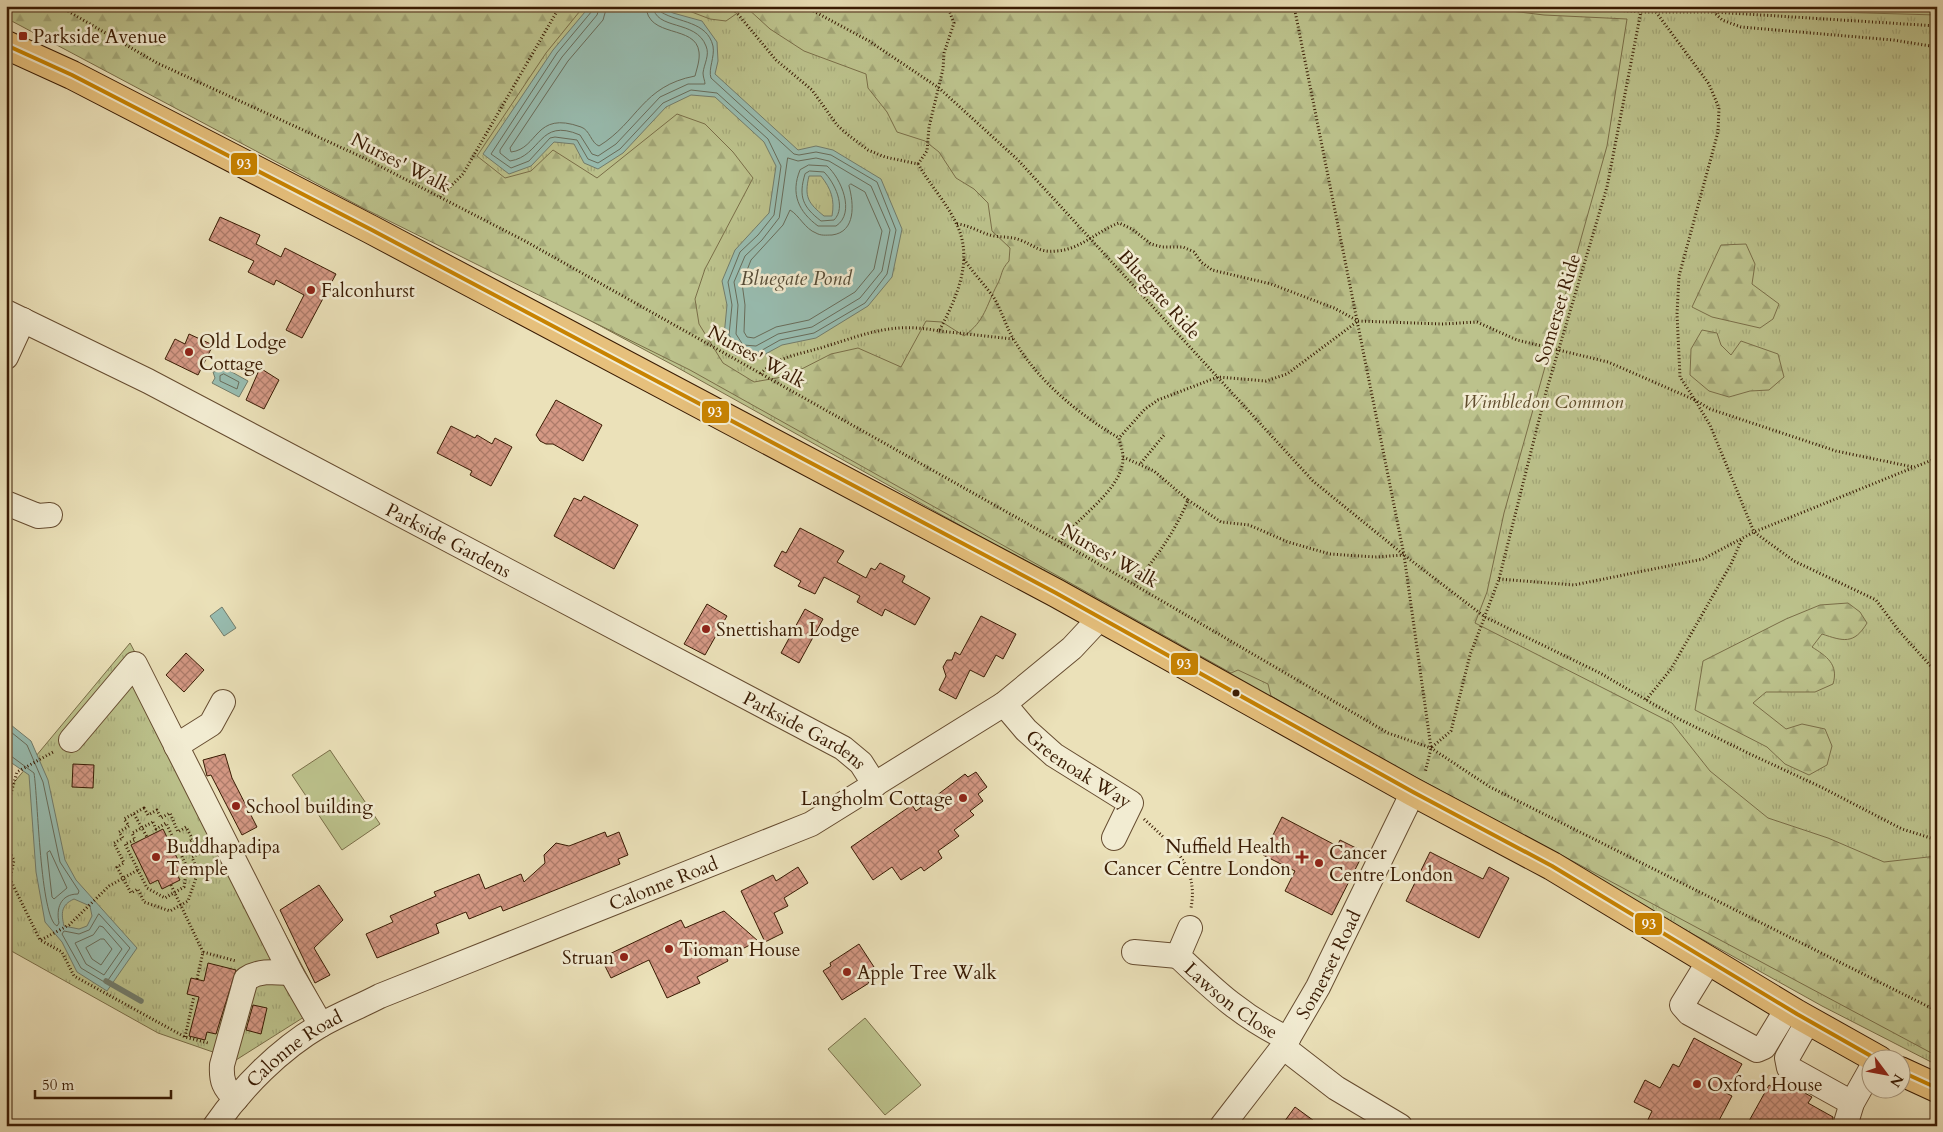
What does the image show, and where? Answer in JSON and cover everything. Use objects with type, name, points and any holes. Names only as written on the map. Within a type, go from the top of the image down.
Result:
[{"type":"main road","points":[[6,45],[72,75],[370,229],[1100,618],[1413,792],[1552,866],[1860,1052]]},
{"type":"main road","points":[[1910,1076],[1937,1088]]},
{"type":"street","points":[[6,357],[14,316]]},
{"type":"street","name":"Parkside Gardens","points":[[14,316],[157,385],[843,748],[860,763],[875,785]]},
{"type":"street","points":[[6,503],[38,516],[50,515]]},
{"type":"street","name":"Calonne Road","points":[[215,1126],[236,1099],[288,1048],[321,1025],[380,996],[811,824],[1004,704],[1072,648],[1100,618]]},
{"type":"street","points":[[71,740],[135,664],[291,973],[321,1025]]},
{"type":"street","points":[[176,746],[211,724],[222,702]]},
{"type":"street","name":"Greenoak Way","points":[[1004,704],[1026,730],[1054,755],[1131,803],[1114,838]]},
{"type":"street","name":"Somerset Road","points":[[1222,1126],[1285,1043],[1318,987],[1413,792]]},
{"type":"street","name":"Lawson Close","points":[[1178,956],[1190,928]]},
{"type":"street","name":"Lawson Close","points":[[1134,952],[1178,956],[1229,1003],[1285,1043],[1336,1088],[1400,1126]]},
{"type":"street","points":[[1709,961],[1682,1005],[1688,1013],[1757,1050],[1764,1047],[1798,1015]]},
{"type":"street","points":[[236,1099],[226,1089],[221,1079],[226,1047],[246,980],[254,974],[269,971],[291,973]]},
{"type":"street","points":[[1798,1015],[1787,1058],[1789,1068],[1852,1103]]},
{"type":"street","points":[[1845,1126],[1852,1103],[1860,1092]]},
{"type":"path","name":"Nurses' Walk","points":[[59,6],[156,63],[364,158],[525,241],[1134,584],[1388,733],[1431,748],[1490,787],[1937,1012]]},
{"type":"path","points":[[440,196],[463,174],[560,6]]},
{"type":"path","points":[[731,6],[776,60],[812,90],[837,125],[846,134],[876,154],[918,164],[957,224],[962,238],[961,280],[955,301],[939,331]]},
{"type":"path","name":"Bluegate Ride","points":[[804,6],[869,41],[939,88],[1018,160],[1312,481],[1485,617],[1600,673],[1706,732],[1821,787],[1902,829],[1937,840]]},
{"type":"path","points":[[918,164],[927,151],[929,127],[939,88],[944,53],[954,23],[950,13],[942,6]]},
{"type":"path","points":[[1294,6],[1404,555],[1431,748]]},
{"type":"path","points":[[1561,6],[1642,12],[1714,12],[1937,26]]},
{"type":"path","name":"Somerset Ride","points":[[1431,748],[1451,731],[1470,655],[1499,579],[1559,350],[1607,188],[1642,6]]},
{"type":"path","points":[[1714,12],[1719,6]]},
{"type":"path","points":[[1656,12],[1709,84],[1720,108],[1718,132],[1679,276],[1680,377],[1710,425],[1754,532],[1794,561],[1876,600],[1899,631],[1937,673]]},
{"type":"path","points":[[1714,12],[1722,20],[1742,27],[1893,40],[1937,47]]},
{"type":"path","points":[[957,224],[964,224],[991,236],[1020,239],[1037,250],[1056,252],[1072,248],[1091,239],[1107,228],[1119,224],[1132,229],[1151,244],[1162,247],[1183,247],[1194,252],[1212,270],[1271,284],[1334,308],[1358,321],[1443,324],[1478,322],[1517,340],[1608,362],[1695,400],[1710,409],[1759,427],[1836,451],[1913,467]]},
{"type":"path","points":[[963,258],[994,298],[1014,339],[1027,359],[1066,400],[1094,424],[1119,438],[1124,457],[1120,472],[1112,488],[1084,514],[1060,542]]},
{"type":"path","points":[[1119,438],[1145,409],[1158,400],[1218,378],[1266,381],[1287,374],[1358,321]]},
{"type":"path","points":[[760,374],[769,366],[792,354],[826,347],[859,334],[889,328],[1014,339]]},
{"type":"path","points":[[1141,463],[1164,435]]},
{"type":"path","points":[[1124,457],[1154,470],[1188,500],[1221,522],[1249,525],[1288,542],[1330,554],[1376,557],[1404,555]]},
{"type":"path","points":[[1499,579],[1574,585],[1703,559],[1754,532],[1937,458]]},
{"type":"path","points":[[1134,584],[1156,558],[1177,527],[1188,500]]},
{"type":"path","points":[[1646,700],[1671,669],[1731,564],[1742,538]]},
{"type":"path","points":[[6,811],[16,772],[48,756]]},
{"type":"path","points":[[1131,803],[1141,809],[1141,816],[1172,845],[1184,862],[1192,880],[1190,928]]},
{"type":"path","points":[[144,808],[148,815],[157,810],[161,818],[170,813],[178,832],[186,827],[193,840],[200,853],[192,857],[198,872],[188,901],[170,911],[144,902],[138,889],[131,893],[117,867],[124,863],[114,843],[123,838],[119,832],[129,826],[124,819],[144,808]]},
{"type":"path","points":[[134,814],[147,837]]},
{"type":"path","points":[[153,822],[156,829],[166,823],[187,867],[184,887],[165,898],[147,888],[125,844],[135,840],[132,833],[142,828],[153,822]]},
{"type":"path","points":[[178,848],[193,840]]},
{"type":"path","points":[[6,846],[14,860],[10,879],[40,940],[62,952],[74,976],[185,1037],[226,1047]]},
{"type":"path","points":[[40,940],[68,925],[109,886],[138,870]]},
{"type":"path","points":[[171,885],[203,952],[197,979]]},
{"type":"path","points":[[203,952],[242,963],[246,980]]},
{"type":"path","points":[[185,1037],[194,996]]},
{"type":"green space","name":"Wimbledon Common","points":[[6,6],[1937,6],[1937,1065],[1822,1006],[671,364]]},
{"type":"green space","name":"Wimbledon Common","points":[[6,6],[584,6],[546,53],[477,156],[505,178],[531,171],[553,150],[597,178],[677,114],[705,124],[733,152],[753,178],[705,269],[695,299],[699,324],[723,363],[754,382],[788,376],[831,354],[858,348],[901,367],[926,321],[942,322],[964,336],[981,319],[1009,261],[1010,248],[992,231],[988,203],[974,189],[956,178],[939,152],[925,141],[897,132],[887,112],[868,88],[866,74],[804,51],[770,29],[746,7],[726,21],[710,19],[676,6],[1470,6],[1544,15],[1627,19],[1607,146],[1504,513],[1487,592],[1475,623],[1672,723],[1710,771],[1768,818],[1828,838],[1884,862],[1937,856],[1937,1056],[1378,757],[1271,696],[1268,684],[1238,670],[1231,673],[690,370],[363,208],[6,18]]},
{"type":"green space","points":[[1771,6],[1937,6],[1937,15],[1796,11]]},
{"type":"green space","points":[[1746,244],[1755,264],[1752,284],[1779,304],[1773,319],[1760,328],[1712,317],[1692,307],[1721,245]]},
{"type":"green space","points":[[1702,330],[1717,333],[1721,345],[1731,355],[1741,341],[1778,354],[1784,377],[1769,390],[1750,391],[1729,397],[1709,391],[1690,375],[1691,349]]},
{"type":"green space","points":[[1848,603],[1860,612],[1867,623],[1862,630],[1853,638],[1848,639],[1822,634],[1812,647],[1826,657],[1833,666],[1833,684],[1815,692],[1766,692],[1753,703],[1786,729],[1802,724],[1825,729],[1832,746],[1827,765],[1809,775],[1785,764],[1767,747],[1695,710],[1703,661],[1786,619],[1820,605]]},
{"type":"green space","points":[[130,643],[323,1005],[236,1060],[158,1033],[6,948],[6,792]]},
{"type":"green space","points":[[330,750],[380,824],[342,850],[292,775]]},
{"type":"green space","points":[[865,1018],[921,1085],[885,1115],[828,1049]]},
{"type":"water","name":"Bluegate Pond","points":[[590,6],[661,6],[673,13],[702,21],[717,42],[718,61],[715,74],[798,150],[816,146],[833,150],[881,179],[902,229],[892,277],[868,306],[816,338],[782,345],[758,358],[735,355],[724,336],[727,305],[722,281],[735,250],[769,213],[776,166],[764,142],[715,97],[691,95],[666,107],[623,153],[598,169],[584,163],[574,144],[554,142],[531,166],[509,174],[483,154],[553,50]],"holes":[[[809,176],[821,176],[831,194],[833,204],[832,216],[824,216],[811,203],[807,194]]]},
{"type":"water","points":[[221,366],[248,381],[239,397],[212,383],[215,378],[213,372],[219,371]]},
{"type":"water","points":[[222,607],[236,628],[224,636],[210,616]]},
{"type":"water","points":[[6,721],[31,741],[48,780],[65,860],[76,880],[137,948],[107,991],[77,972],[62,942],[45,922],[36,872],[29,775],[6,759]],"holes":[[[74,899],[90,906],[92,916],[87,926],[79,929],[64,926],[63,910],[70,901]]]},
{"type":"building","name":"Falconhurst","points":[[220,217],[260,235],[256,244],[281,257],[285,248],[336,274],[302,338],[286,330],[304,295],[276,280],[274,285],[248,272],[254,261],[209,240]]},
{"type":"building","name":"Old Lodge Cottage","points":[[189,334],[213,345],[198,375],[165,359],[175,339],[185,344]]},
{"type":"building","points":[[260,368],[279,380],[264,409],[246,400]]},
{"type":"building","points":[[556,400],[602,425],[583,461],[553,444],[546,444],[540,441],[536,435]]},
{"type":"building","points":[[451,426],[475,438],[477,435],[492,444],[495,438],[512,447],[491,486],[470,475],[472,471],[437,453]]},
{"type":"building","points":[[584,496],[638,525],[614,569],[554,536],[574,498],[581,501]]},
{"type":"building","points":[[800,528],[844,551],[837,562],[866,578],[871,568],[875,570],[880,563],[905,576],[902,582],[930,598],[915,625],[885,609],[882,616],[857,602],[860,596],[824,577],[815,594],[798,586],[801,581],[774,566],[782,551],[786,553]]},
{"type":"building","name":"Snettisham Lodge","points":[[707,604],[727,616],[705,655],[684,644]]},
{"type":"building","points":[[805,609],[823,619],[799,663],[781,653]]},
{"type":"building","points":[[981,616],[1016,634],[1003,659],[996,655],[984,677],[970,670],[956,699],[939,690],[946,676],[943,667],[947,660],[952,660],[955,652],[960,655]]},
{"type":"building","points":[[186,653],[204,670],[184,692],[166,675]]},
{"type":"building","name":"School building","points":[[225,754],[232,778],[257,827],[242,835],[211,775],[207,776],[203,760]]},
{"type":"building","points":[[73,764],[94,765],[93,788],[72,787]]},
{"type":"building","points":[[976,772],[987,787],[978,794],[983,801],[970,811],[974,815],[954,830],[959,836],[938,851],[942,858],[924,871],[921,867],[901,880],[892,867],[873,880],[851,847],[912,805],[916,811],[965,774],[968,777]]},
{"type":"building","name":"Cancer Centre London","points":[[1282,817],[1337,846],[1340,840],[1364,852],[1332,915],[1285,891],[1295,871],[1263,855]]},
{"type":"building","name":"Buddhapadipa Temple","points":[[163,829],[182,868],[176,872],[180,880],[162,889],[158,880],[150,884],[131,845]]},
{"type":"building","points":[[605,832],[607,837],[619,832],[628,855],[618,859],[620,864],[503,911],[501,906],[469,919],[466,912],[436,924],[439,933],[377,958],[366,934],[393,922],[390,916],[436,896],[434,892],[479,874],[485,889],[521,874],[524,882],[545,863],[544,855],[556,843],[569,846]]},
{"type":"building","points":[[1430,852],[1483,879],[1489,867],[1509,878],[1479,938],[1406,901]]},
{"type":"building","points":[[798,867],[808,883],[784,898],[788,906],[774,913],[783,933],[765,942],[741,891],[773,875],[776,881]]},
{"type":"building","points":[[319,885],[343,920],[314,948],[330,975],[315,983],[280,910]]},
{"type":"building","points":[[724,911],[758,941],[726,957],[728,961],[697,977],[700,983],[667,998],[649,960],[611,978],[601,958],[681,920],[685,928]]},
{"type":"building","name":"Apple Tree Walk","points":[[859,944],[874,967],[870,970],[872,973],[865,977],[869,983],[842,1000],[823,971],[831,966],[830,963]]},
{"type":"building","points":[[208,963],[236,970],[216,1034],[207,1032],[205,1040],[189,1036],[199,997],[187,994],[191,978],[204,981]]},
{"type":"building","points":[[253,1005],[267,1008],[261,1034],[246,1030]]},
{"type":"building","name":"Oxford House","points":[[1694,1038],[1742,1064],[1726,1093],[1732,1096],[1716,1126],[1645,1126],[1652,1111],[1634,1102],[1645,1080],[1660,1088],[1673,1064],[1679,1067]]},
{"type":"building","points":[[1769,1085],[1783,1093],[1785,1089],[1791,1093],[1794,1087],[1812,1097],[1808,1103],[1833,1117],[1832,1126],[1756,1126],[1749,1121]]},
{"type":"building","points":[[1295,1107],[1321,1126],[1281,1126]]},
{"type":"waterway","points":[[106,981],[141,1001]]},
{"type":"transit line","name":"93","points":[[6,45],[72,75],[370,229],[1056,593],[1413,792],[1552,866],[1797,1014],[1860,1050]]},
{"type":"transit line","name":"93","points":[[1910,1076],[1937,1088]]},
{"type":"place","name":"Parkside Avenue","points":[[23,36]]},
{"type":"place","name":"Falconhurst","points":[[311,290]]},
{"type":"place","name":"Old Lodge Cottage","points":[[189,352]]},
{"type":"place","name":"Snettisham Lodge","points":[[706,629]]},
{"type":"place","name":"Langholm Cottage","points":[[963,798]]},
{"type":"place","name":"School building","points":[[236,806]]},
{"type":"place","name":"Buddhapadipa Temple","points":[[156,857]]},
{"type":"place","name":"Nuffield Health Cancer Centre London","points":[[1302,857]]},
{"type":"place","name":"Cancer Centre London","points":[[1319,863]]},
{"type":"place","name":"Tioman House","points":[[669,949]]},
{"type":"place","name":"Struan","points":[[624,957]]},
{"type":"place","name":"Apple Tree Walk","points":[[847,972]]},
{"type":"place","name":"Oxford House","points":[[1697,1084]]}]
